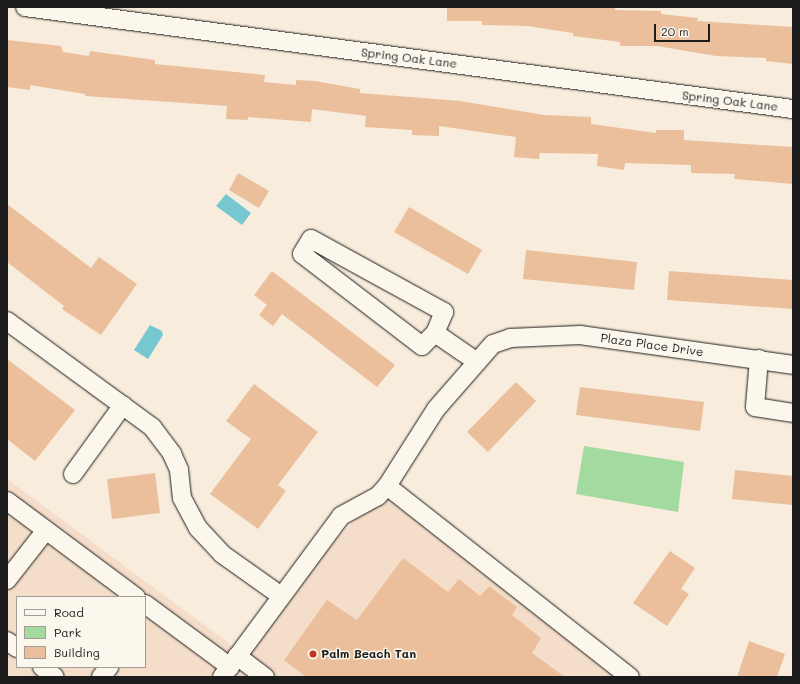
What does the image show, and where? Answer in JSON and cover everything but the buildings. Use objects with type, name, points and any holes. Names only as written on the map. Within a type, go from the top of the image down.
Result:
[{"type":"street","name":"Spring Oak Lane","points":[[25,7],[793,109]]},
{"type":"street","points":[[311,239],[444,312],[435,333],[422,346],[302,254],[311,239]]},
{"type":"street","points":[[7,321],[152,427],[167,444],[179,470],[182,498],[189,513],[209,542],[281,596]]},
{"type":"street","points":[[435,333],[477,362]]},
{"type":"street","name":"Plaza Place Drive","points":[[229,666],[341,516],[378,496],[387,486],[436,409],[493,344],[510,338],[580,335],[793,365]]},
{"type":"street","points":[[759,359],[755,407],[793,413]]},
{"type":"street","points":[[73,474],[123,405]]},
{"type":"street","points":[[387,486],[630,677]]},
{"type":"street","points":[[7,501],[135,596]]},
{"type":"street","points":[[7,580],[46,530]]},
{"type":"street","points":[[147,610],[229,666],[265,677]]},
{"type":"street","points":[[7,641],[16,647]]},
{"type":"street","points":[[43,668],[55,677]]},
{"type":"street","points":[[102,677],[108,668]]},
{"type":"shaded area","points":[[7,479],[234,647],[387,486],[630,677],[7,677]]},
{"type":"green space","points":[[584,446],[684,462],[678,512],[576,494]]},
{"type":"water","points":[[226,194],[251,213],[242,225],[216,206]]},
{"type":"water","points":[[150,325],[162,331],[163,335],[148,359],[134,350]]},
{"type":"place","name":"Palm Beach Tan","points":[[313,654]]}]
